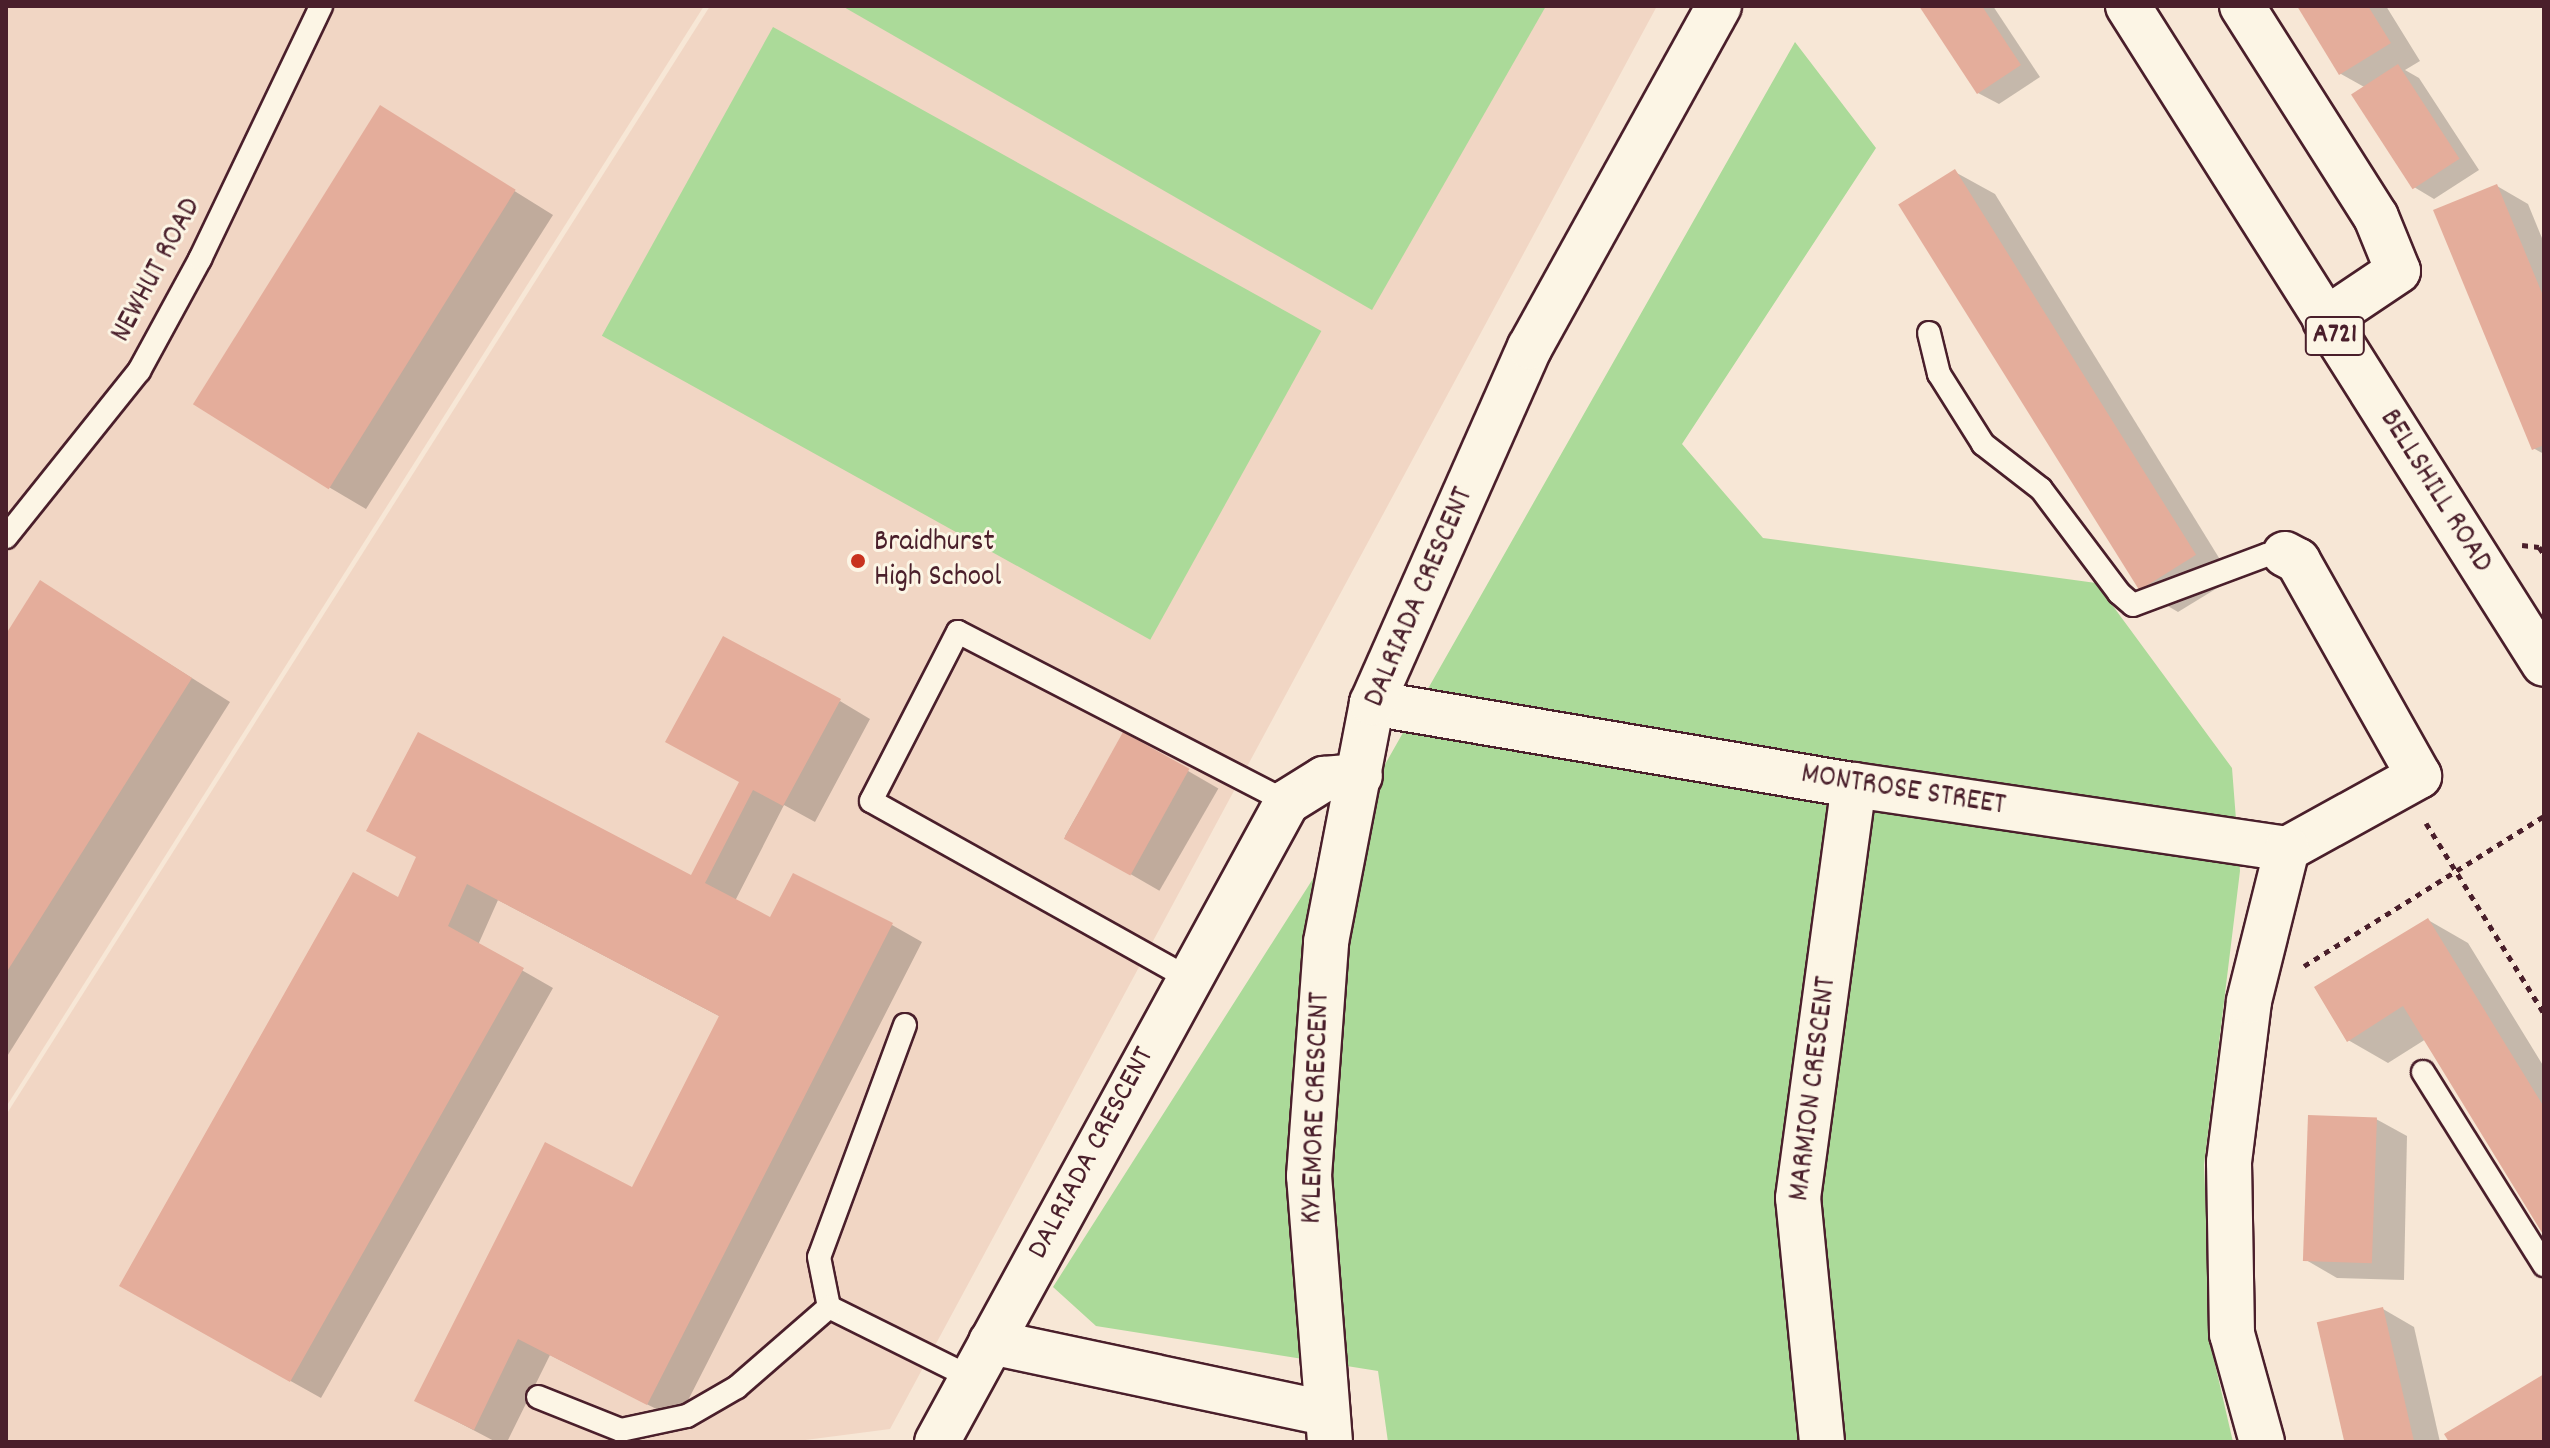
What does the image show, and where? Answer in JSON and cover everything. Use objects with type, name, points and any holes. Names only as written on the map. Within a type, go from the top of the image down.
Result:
[{"type":"street","name":"DALRIADA CRESCENT","points":[[937,1442],[1188,978],[1287,802],[1324,779],[1360,776],[1372,703],[1530,347],[1719,6]]},
{"type":"street","name":"BELLSHILL ROAD","points":[[2128,6],[2544,664]]},
{"type":"street","points":[[2242,6],[2376,217],[2398,271],[2325,320]]},
{"type":"street","points":[[2262,1442],[2232,1334],[2229,1162],[2249,1001],[2287,849],[2410,781],[2298,561],[2285,554]]},
{"type":"street","name":"MONTROSE STREET","points":[[1372,703],[1854,785],[2287,849]]},
{"type":"street","name":"KYLEMORE CRESCENT","points":[[1327,1428],[1309,1176],[1326,942],[1360,776]]},
{"type":"street","name":"MARMION CRESCENT","points":[[1822,1442],[1798,1198],[1854,785]]},
{"type":"street","points":[[982,1360],[1327,1428]]},
{"type":"lane","name":"NEWHUT ROAD","points":[[6,537],[139,371],[200,259],[321,6]]},
{"type":"lane","points":[[1929,333],[1939,374],[1983,444],[2041,489],[2119,593],[2133,605],[2267,555],[2285,554]]},
{"type":"lane","points":[[1188,978],[871,801],[958,632],[1287,802]]},
{"type":"lane","points":[[829,1307],[819,1257],[905,1025]]},
{"type":"lane","points":[[2423,1072],[2544,1265]]},
{"type":"lane","points":[[829,1307],[982,1360]]},
{"type":"lane","points":[[538,1397],[621,1430],[687,1416],[737,1387],[829,1307]]},
{"type":"path","points":[[2410,781],[2457,871],[2544,1013]]},
{"type":"path","points":[[2249,1001],[2544,816]]},
{"type":"shaded area","points":[[6,6],[704,6],[6,1107]]},
{"type":"shaded area","name":"Braidhurst High School","points":[[710,6],[1657,6],[890,1429],[790,1442],[6,1442],[6,1115]]},
{"type":"green space","points":[[842,6],[1546,6],[1372,310]]},
{"type":"green space","points":[[773,27],[1321,331],[1150,640],[602,336]]},
{"type":"green space","points":[[1795,42],[1876,148],[1682,444],[1763,538],[2096,583],[2232,768],[2240,871],[2204,1165],[2212,1351],[2233,1442],[1388,1442],[1378,1371],[1096,1326],[1053,1287],[1379,775]]},
{"type":"building","points":[[1919,6],[1982,6],[2021,65],[1977,94]]},
{"type":"building","points":[[2297,6],[2368,6],[2391,43],[2339,75]]},
{"type":"building","points":[[2398,64],[2460,159],[2413,189],[2351,94]]},
{"type":"building","points":[[380,105],[516,190],[329,489],[193,404]]},
{"type":"building","points":[[1955,169],[2196,555],[2139,590],[1898,205]]},
{"type":"building","points":[[2497,184],[2544,298],[2544,445],[2532,450],[2433,210]]},
{"type":"building","points":[[40,580],[192,678],[6,973],[6,634]]},
{"type":"building","points":[[723,636],[841,699],[783,806],[753,790],[705,883],[770,917],[793,873],[893,923],[647,1405],[518,1339],[474,1430],[414,1401],[545,1142],[632,1187],[719,1016],[467,884],[448,926],[524,968],[290,1382],[119,1286],[353,872],[398,897],[416,857],[366,831],[418,732],[691,875],[739,782],[665,742]]},
{"type":"building","points":[[1123,732],[1189,769],[1130,876],[1064,839]]},
{"type":"building","points":[[2428,918],[2544,1107],[2544,1236],[2403,1006],[2347,1042],[2314,987]]},
{"type":"building","points":[[2308,1115],[2377,1117],[2372,1263],[2303,1261]]},
{"type":"building","points":[[2383,1307],[2414,1442],[2344,1442],[2317,1322]]},
{"type":"building","points":[[2544,1374],[2544,1442],[2449,1442],[2444,1434]]},
{"type":"place","name":"Braidhurst High School","points":[[858,561]]}]
